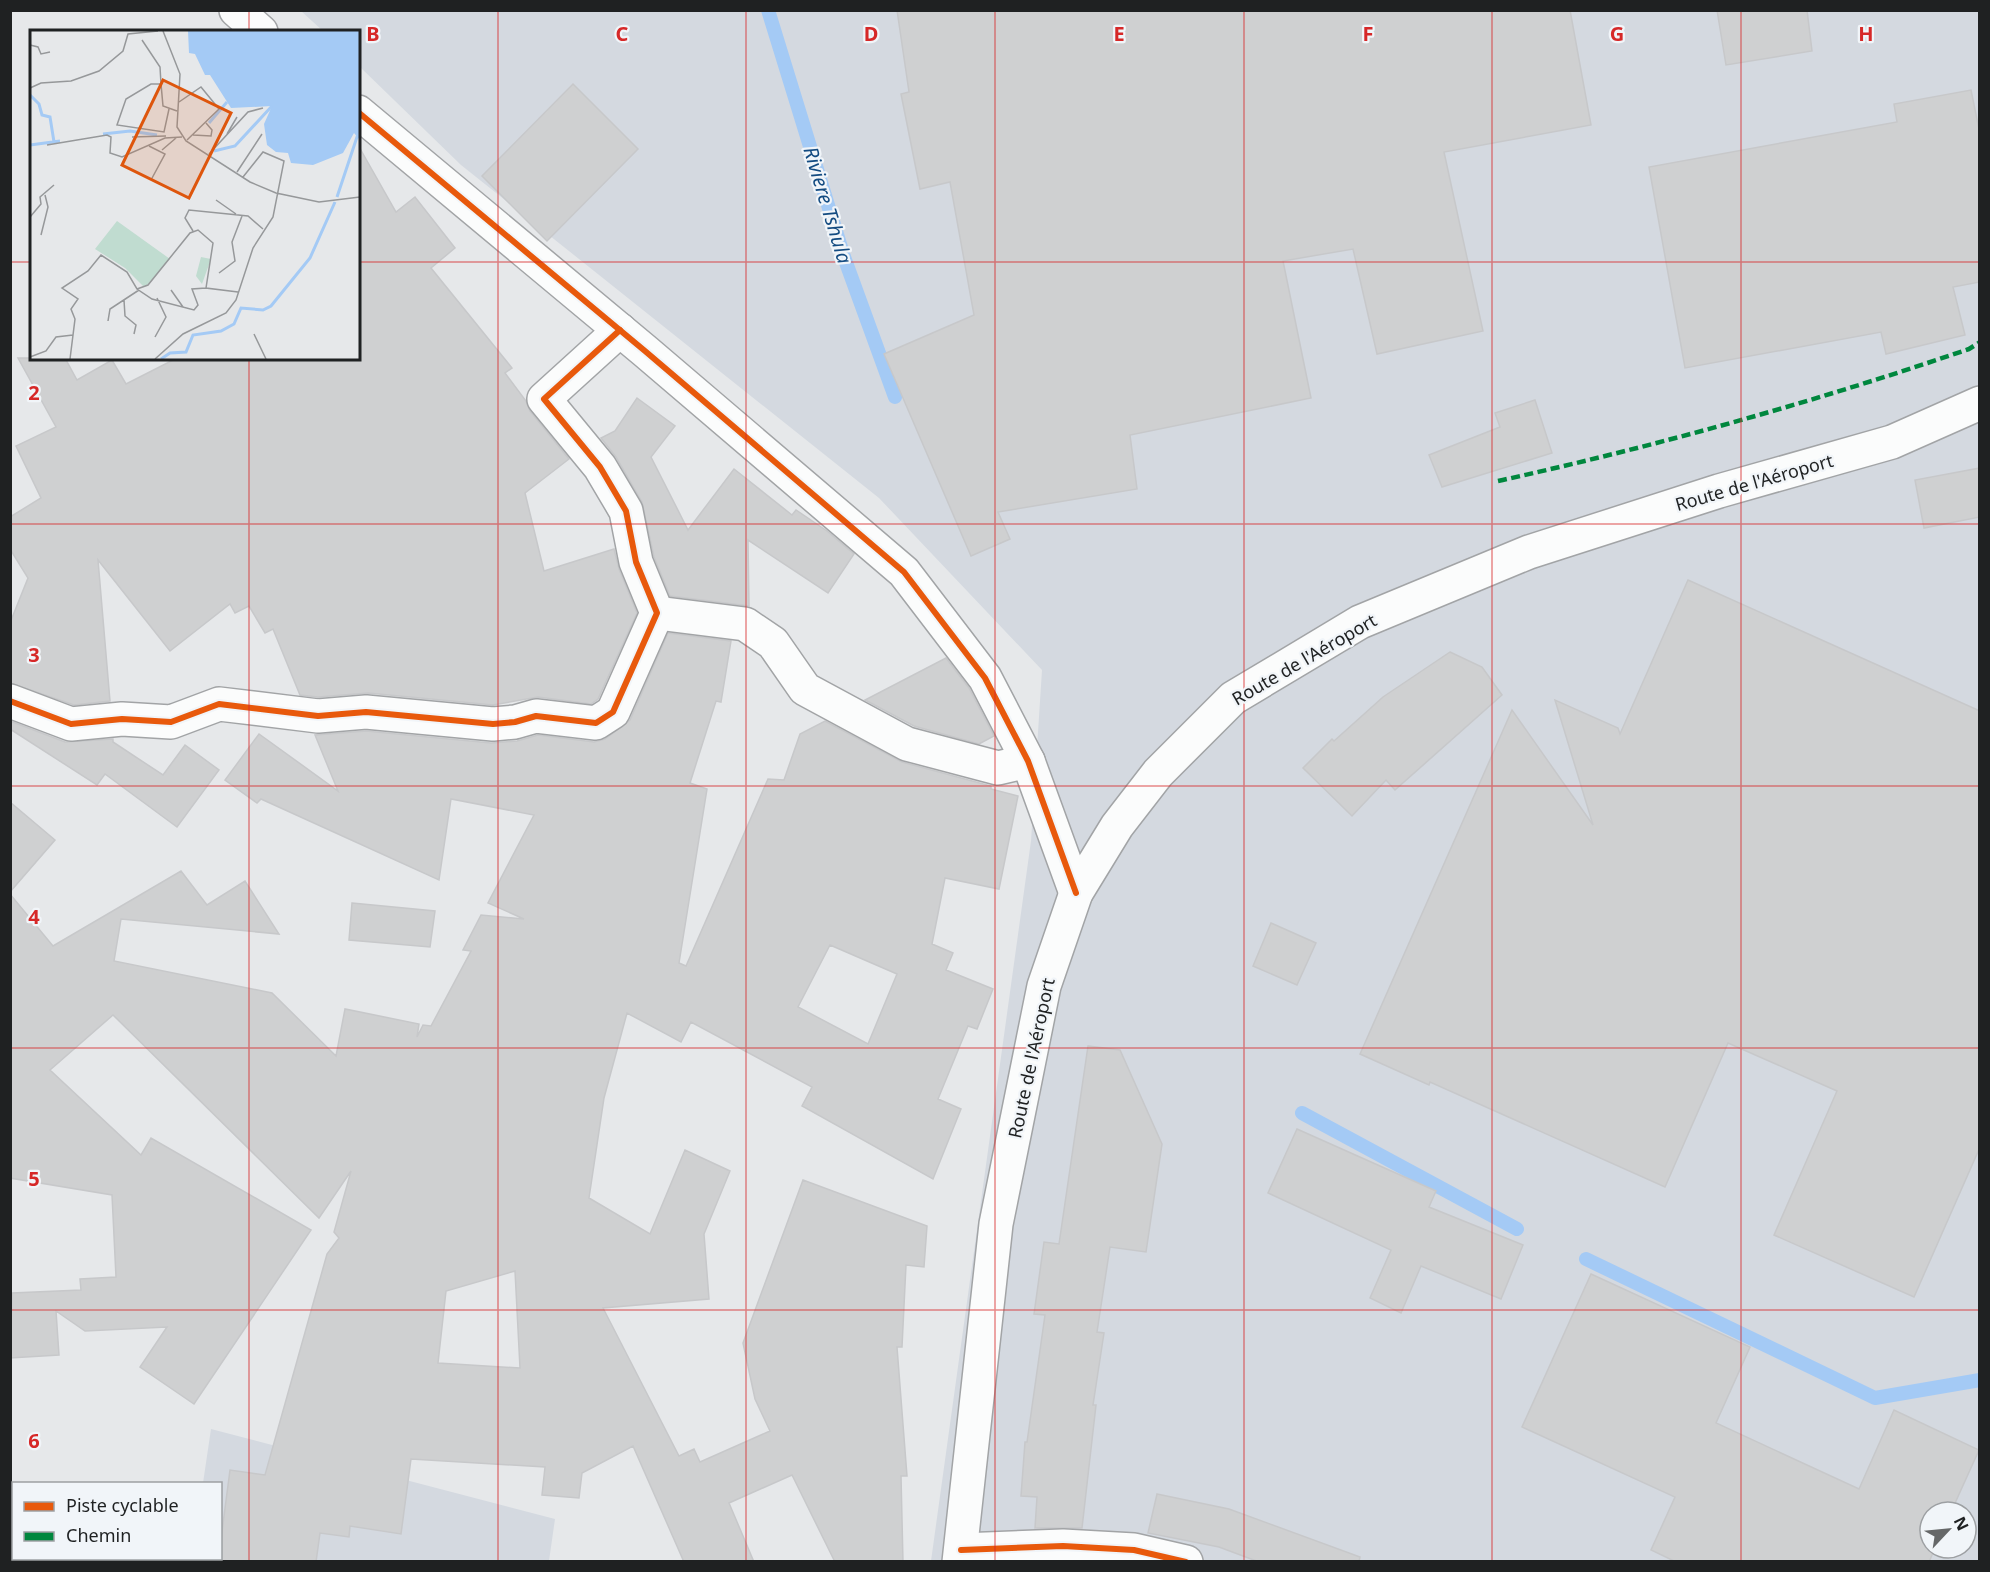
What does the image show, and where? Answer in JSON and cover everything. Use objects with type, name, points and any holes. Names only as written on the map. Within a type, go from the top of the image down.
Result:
[{"type":"main road","points":[[236,10],[259,30]]},
{"type":"main road","points":[[360,114],[620,330],[904,572],[985,678],[1028,761],[1076,893]]},
{"type":"main road","points":[[10,701],[71,724],[122,719],[171,722],[219,704],[318,716],[366,712],[493,724],[515,723],[536,716],[596,723],[613,712],[657,613],[636,562],[626,511],[600,467],[544,399],[620,330]]},
{"type":"main road","name":"Route de l'Aéroport","points":[[960,1556],[996,1224],[1044,987],[1076,893],[1117,826],[1158,773],[1233,698],[1360,622],[1529,552],[1719,491],[1892,442],[1980,403]]},
{"type":"main road","points":[[657,613],[745,624],[772,643],[804,689],[907,744],[998,768],[1028,761]]},
{"type":"main road","points":[[960,1556],[1063,1546],[1134,1550],[1186,1562]]},
{"type":"shaded area","points":[[301,11],[1979,11],[1979,1561],[931,1561],[1031,841],[1042,670],[879,498],[461,165],[360,67],[360,30],[322,30]]},
{"type":"shaded area","points":[[211,1429],[555,1519],[549,1561],[190,1562],[191,1560],[222,1560],[222,1482],[203,1482]]},
{"type":"building","points":[[897,10],[1570,10],[1591,125],[1444,152],[1483,331],[1377,354],[1353,249],[1283,261],[1311,398],[1130,435],[1137,489],[998,512],[1010,539],[971,556],[884,354],[974,315],[950,182],[920,189],[901,94],[909,92]]},
{"type":"building","points":[[1717,10],[1807,10],[1812,51],[1726,65]]},
{"type":"building","points":[[573,84],[638,149],[547,241],[482,176]]},
{"type":"building","points":[[1971,90],[1980,134],[1980,282],[1953,287],[1965,335],[1886,354],[1881,332],[1685,368],[1649,167],[1897,122],[1894,104]]},
{"type":"building","points":[[360,149],[396,212],[415,197],[455,248],[431,268],[512,368],[505,373],[526,401],[530,411],[569,459],[525,493],[544,571],[614,549],[619,569],[637,613],[598,699],[591,704],[538,697],[493,705],[368,693],[318,697],[300,695],[273,629],[265,633],[249,606],[235,613],[230,604],[170,651],[98,560],[110,701],[74,705],[10,683],[10,623],[28,578],[10,549],[10,517],[41,498],[16,446],[56,427],[18,358],[66,360],[77,380],[112,360],[126,384],[173,360],[360,360]]},
{"type":"building","points":[[637,398],[675,426],[651,457],[688,530],[734,469],[792,515],[796,510],[827,531],[854,554],[828,593],[748,540],[749,606],[670,596],[654,557],[642,502],[616,457],[601,438],[615,431]]},
{"type":"building","points":[[1535,400],[1552,453],[1442,487],[1429,455],[1500,427],[1495,413]]},
{"type":"building","points":[[1980,468],[1980,517],[1924,528],[1915,480]]},
{"type":"building","points":[[1688,580],[1980,711],[1980,1147],[1914,1297],[1774,1235],[1837,1091],[1728,1043],[1665,1187],[1430,1082],[1429,1085],[1360,1054],[1512,710],[1593,825],[1555,700],[1618,728],[1620,734]]},
{"type":"building","points":[[668,633],[731,641],[721,702],[716,701],[690,783],[707,789],[679,963],[686,966],[768,779],[784,780],[800,734],[825,721],[902,762],[991,786],[991,789],[1018,796],[999,889],[945,878],[932,944],[953,953],[946,970],[993,989],[977,1029],[968,1026],[938,1099],[961,1109],[933,1179],[802,1106],[812,1087],[691,1022],[681,1042],[627,1013],[604,1098],[589,1198],[650,1234],[685,1150],[730,1171],[704,1234],[709,1299],[603,1308],[679,1456],[694,1449],[700,1462],[770,1431],[755,1399],[743,1343],[803,1180],[927,1226],[924,1267],[906,1265],[902,1347],[897,1347],[907,1476],[901,1476],[903,1562],[835,1562],[792,1475],[729,1503],[754,1562],[684,1562],[633,1446],[582,1473],[579,1498],[542,1495],[545,1467],[411,1459],[401,1534],[350,1526],[349,1537],[320,1533],[316,1562],[218,1562],[222,1560],[222,1531],[230,1470],[265,1475],[327,1254],[339,1238],[334,1232],[351,1171],[319,1218],[113,1015],[50,1070],[141,1155],[151,1138],[311,1230],[194,1404],[140,1367],[167,1327],[85,1331],[56,1311],[59,1355],[10,1358],[12,1293],[81,1290],[80,1279],[116,1277],[112,1195],[10,1178],[10,894],[53,946],[181,871],[207,905],[245,881],[279,934],[121,919],[114,961],[272,993],[336,1056],[345,1009],[419,1024],[417,1037],[423,1025],[431,1026],[471,951],[463,950],[481,915],[524,919],[488,903],[534,815],[451,799],[439,880],[261,799],[257,803],[225,780],[259,734],[338,791],[315,735],[366,731],[491,743],[517,741],[538,735],[594,742],[605,739],[630,720]],"holes":[[[830,945],[897,974],[868,1044],[798,1007]],[[515,1271],[520,1368],[438,1363],[446,1291]]]},
{"type":"building","points":[[1450,652],[1482,667],[1502,695],[1395,790],[1386,780],[1352,816],[1303,768],[1332,739],[1334,741],[1383,697]]},
{"type":"building","points":[[946,658],[969,688],[994,736],[979,744],[914,726],[865,700]]},
{"type":"building","points":[[10,721],[65,742],[113,739],[113,742],[163,775],[185,745],[219,770],[177,827],[105,774],[97,785],[10,729]]},
{"type":"building","points":[[10,802],[55,840],[10,892]]},
{"type":"building","points":[[352,903],[435,911],[430,947],[349,940]]},
{"type":"building","points":[[1271,923],[1316,943],[1297,985],[1253,966]]},
{"type":"building","points":[[1088,1046],[1120,1050],[1162,1144],[1146,1252],[1110,1247],[1097,1332],[1104,1333],[1093,1405],[1096,1405],[1082,1528],[1035,1528],[1037,1497],[1021,1496],[1025,1442],[1027,1442],[1045,1315],[1034,1314],[1044,1242],[1059,1244]]},
{"type":"building","points":[[1297,1129],[1436,1191],[1429,1207],[1523,1245],[1501,1299],[1421,1266],[1401,1313],[1370,1298],[1391,1250],[1268,1193]]},
{"type":"building","points":[[1591,1274],[1750,1347],[1716,1423],[1859,1489],[1894,1410],[1979,1450],[1956,1500],[1918,1500],[1918,1560],[1930,1560],[1929,1562],[1676,1562],[1651,1550],[1675,1497],[1522,1427]]},
{"type":"building","points":[[1157,1494],[1229,1509],[1360,1557],[1359,1562],[1259,1562],[1219,1547],[1148,1533]]},
{"type":"waterway","name":"Riviere Tshula","points":[[768,10],[844,257],[895,397]]},
{"type":"waterway","points":[[1302,1113],[1517,1229]]},
{"type":"waterway","points":[[1586,1259],[1875,1398],[1980,1380]]},
{"type":"marked path","points":[[1498,481],[1676,438],[1794,405],[1969,349],[1980,342]]},
{"type":"cycle path","points":[[360,114],[645,351],[904,572],[985,678],[1028,761],[1076,893]]},
{"type":"cycle path","points":[[10,701],[71,724],[122,719],[171,722],[219,704],[318,716],[366,712],[493,724],[515,722],[536,716],[596,723],[613,712],[657,613],[636,562],[626,511],[600,467],[544,399],[620,330]]},
{"type":"cycle path","points":[[961,1550],[1063,1546],[1134,1550],[1186,1562]]}]
